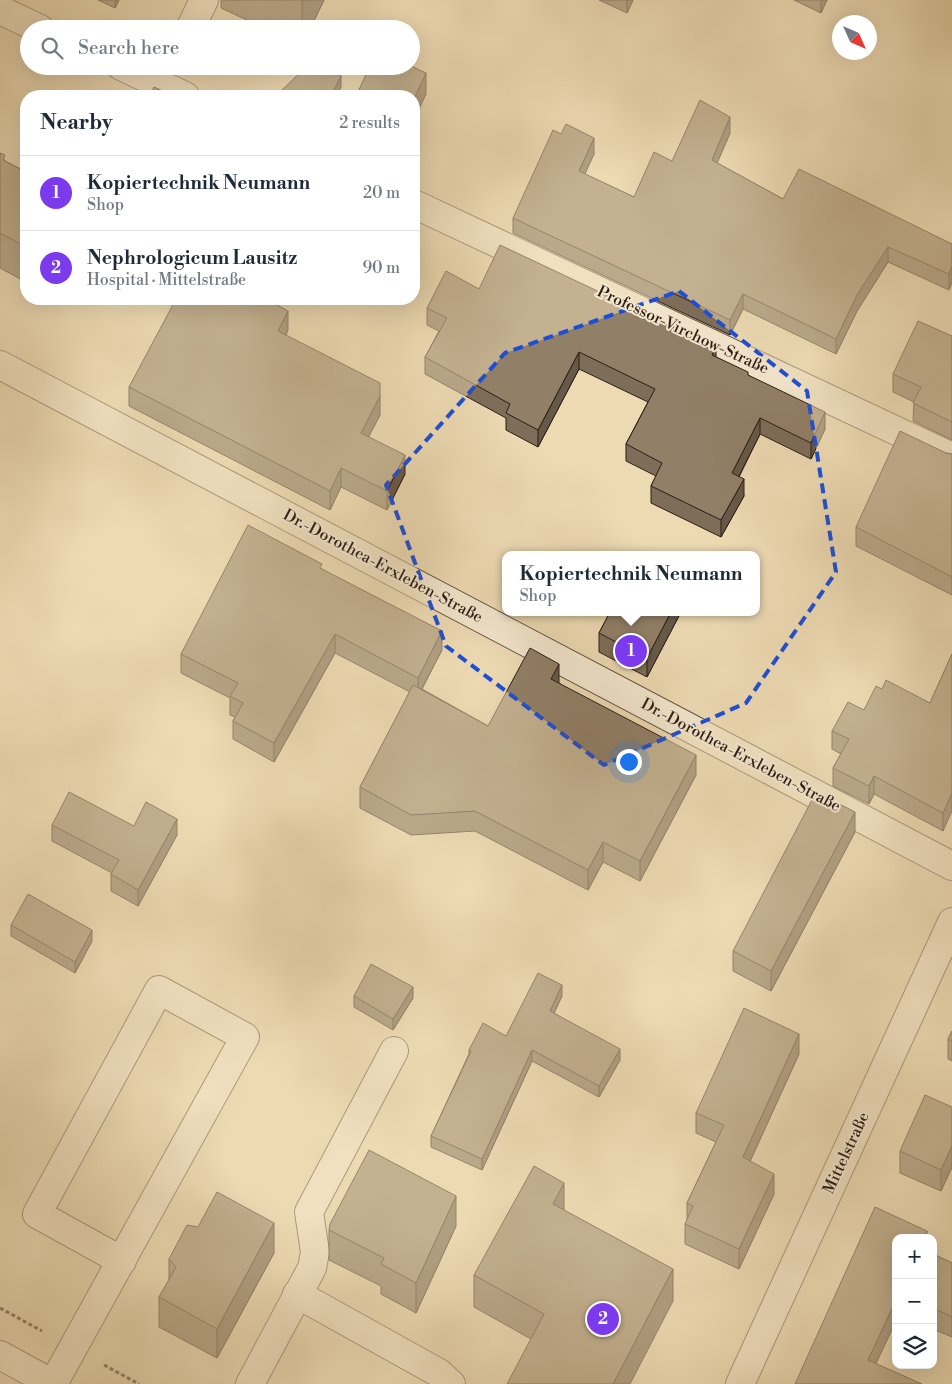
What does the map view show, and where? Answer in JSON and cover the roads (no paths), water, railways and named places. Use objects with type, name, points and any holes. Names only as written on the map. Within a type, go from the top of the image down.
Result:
[{"type":"street","points":[[194,20],[204,0]]},
{"type":"street","points":[[0,10],[21,20]]},
{"type":"street","points":[[166,75],[180,90]]},
{"type":"street","name":"Professor-Virchow-Straße","points":[[420,207],[952,457]]},
{"type":"street","name":"Dr.-Dorothea-Erxleben-Straße","points":[[0,365],[952,866]]},
{"type":"street","name":"Mittelstraße","points":[[740,1384],[952,922]]},
{"type":"street","points":[[0,1355],[53,1384],[122,1260],[245,1037],[160,990],[37,1214],[122,1260]]},
{"type":"street","points":[[250,1384],[312,1268],[315,1252],[309,1212],[394,1051]]},
{"type":"street","points":[[297,1294],[439,1373],[451,1384]]},
{"type":"place","name":"Kopiertechnik Neumann","points":[[631,651]]},
{"type":"place","name":"Nephrologicum Lausitz","points":[[603,1319]]}]
